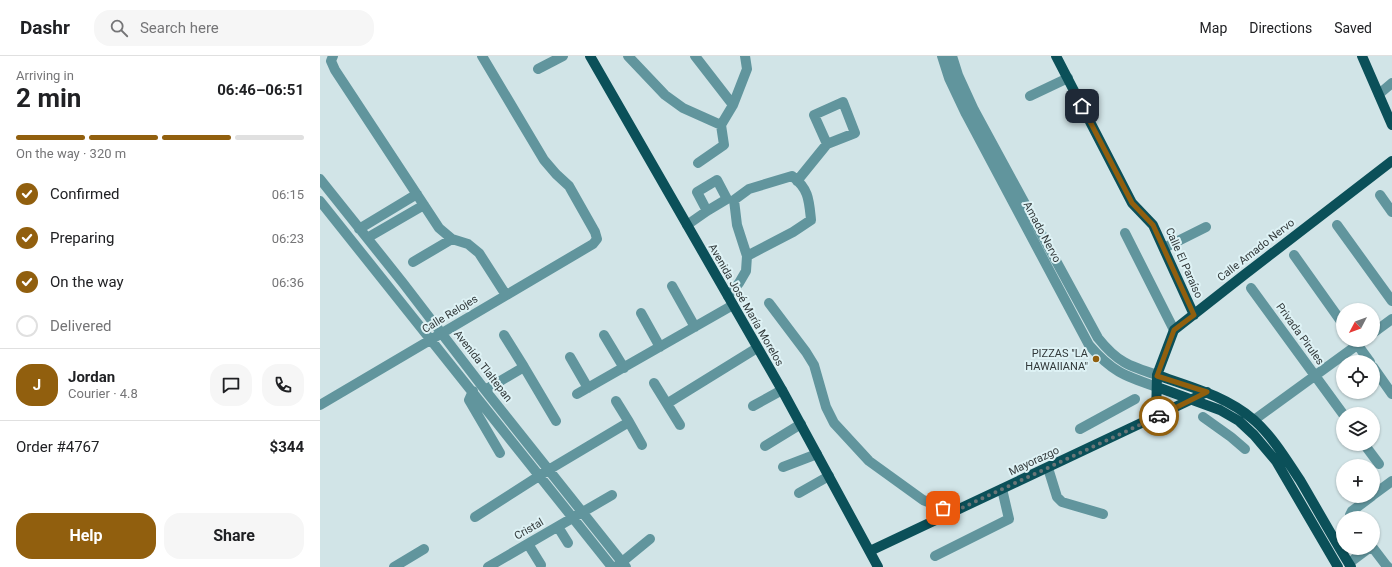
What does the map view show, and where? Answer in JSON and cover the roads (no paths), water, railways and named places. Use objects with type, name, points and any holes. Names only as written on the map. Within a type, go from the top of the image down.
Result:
[{"type":"main road","name":"Avenida José María Morelos","points":[[590,56],[782,390],[878,567]]},
{"type":"main road","name":"Calle El Paraíso","points":[[1056,56],[1132,203],[1153,225],[1194,315]]},
{"type":"main road","points":[[1362,56],[1392,125]]},
{"type":"main road","name":"Calle Amado Nervo","points":[[1174,330],[1392,161]]},
{"type":"main road","points":[[1156,417],[1157,376],[1174,330]]},
{"type":"main road","points":[[1157,376],[1207,392],[1227,402],[1254,420],[1269,435],[1284,455],[1350,565]]},
{"type":"main road","points":[[1157,387],[1220,410],[1238,421],[1254,435],[1276,461],[1338,567]]},
{"type":"main road","name":"Mayorazgo","points":[[870,551],[1207,392]]},
{"type":"street","points":[[333,56],[331,61],[335,70],[439,228],[452,239],[468,244],[478,253],[506,295]]},
{"type":"street","name":"Calle Relojes","points":[[320,404],[593,244],[597,239],[595,232],[569,186],[544,160],[482,56]]},
{"type":"street","points":[[538,69],[563,56]]},
{"type":"street","points":[[628,56],[666,95],[683,108],[721,125]]},
{"type":"street","points":[[695,56],[733,105]]},
{"type":"street","points":[[698,163],[724,145],[721,125],[733,105],[747,69],[746,56]]},
{"type":"street","name":"Amado Nervo","points":[[942,56],[949,78],[966,114],[1089,345],[1101,359],[1115,370],[1128,377],[1157,387]]},
{"type":"street","name":"Amado Nervo","points":[[952,56],[958,75],[974,110],[1098,338],[1109,352],[1121,362],[1157,376]]},
{"type":"street","points":[[1030,96],[1068,78]]},
{"type":"street","points":[[1379,94],[1392,83]]},
{"type":"street","points":[[797,180],[827,144],[855,133],[843,102],[814,115],[827,144]]},
{"type":"street","points":[[728,296],[739,283],[746,271],[747,256],[737,225],[734,200],[749,189],[792,176],[797,180],[808,195],[811,220],[793,232],[747,256]]},
{"type":"street","name":"Avenida Tlaltepan","points":[[320,180],[403,283],[485,390],[550,469],[621,565]]},
{"type":"street","points":[[360,229],[417,194]]},
{"type":"street","points":[[1380,195],[1392,212]]},
{"type":"street","points":[[320,201],[612,567]]},
{"type":"street","points":[[367,238],[424,205]]},
{"type":"street","points":[[687,225],[708,211]]},
{"type":"street","points":[[1337,225],[1392,302]]},
{"type":"street","points":[[1164,248],[1206,227]]},
{"type":"street","points":[[1125,233],[1174,330]]},
{"type":"street","points":[[413,262],[452,239]]},
{"type":"street","points":[[1294,255],[1336,314]]},
{"type":"street","points":[[392,292],[403,283]]},
{"type":"street","points":[[672,286],[695,327]]},
{"type":"street","name":"Privada Pirules","points":[[1251,288],[1338,407]]},
{"type":"street","points":[[769,303],[814,365],[826,407],[834,424],[869,461],[923,500],[953,512]]},
{"type":"street","points":[[577,394],[733,305]]},
{"type":"street","points":[[642,313],[660,347]]},
{"type":"street","points":[[1380,328],[1392,319]]},
{"type":"street","points":[[504,335],[556,422]]},
{"type":"street","points":[[604,335],[624,368]]},
{"type":"street","points":[[1254,420],[1352,347]]},
{"type":"street","points":[[668,403],[757,348]]},
{"type":"street","points":[[570,357],[588,388]]},
{"type":"street","points":[[485,390],[524,367]]},
{"type":"street","points":[[1380,377],[1392,394]]},
{"type":"street","points":[[654,383],[668,403],[680,425]]},
{"type":"street","points":[[753,406],[782,390]]},
{"type":"street","points":[[473,391],[470,400],[500,453]]},
{"type":"street","points":[[1080,429],[1135,399]]},
{"type":"street","points":[[616,401],[642,445]]},
{"type":"street","points":[[1203,417],[1231,437],[1245,450]]},
{"type":"street","points":[[475,517],[539,475],[629,422]]},
{"type":"street","points":[[765,446],[801,424]]},
{"type":"street","points":[[783,467],[817,454]]},
{"type":"street","points":[[1048,468],[1056,497],[1062,502],[1103,514]]},
{"type":"street","points":[[799,493],[829,476]]},
{"type":"street","points":[[1380,490],[1392,481]]},
{"type":"street","points":[[935,556],[1009,519],[1002,489]]},
{"type":"street","points":[[1298,499],[1308,493]]},
{"type":"street","name":"Cristal","points":[[488,567],[499,564],[528,544],[612,495]]},
{"type":"street","points":[[1352,511],[1363,503]]},
{"type":"street","points":[[558,527],[568,543]]},
{"type":"street","points":[[621,565],[650,538]]},
{"type":"street","points":[[528,544],[541,565]]},
{"type":"street","points":[[394,567],[424,549]]},
{"type":"street","points":[[1350,565],[1361,555]]},
{"type":"street","points":[[1378,555],[1386,565],[1390,567]]},
{"type":"place","name":"PIZZAS \"LA HAWAIIANA\"","points":[[1096,359]]}]
